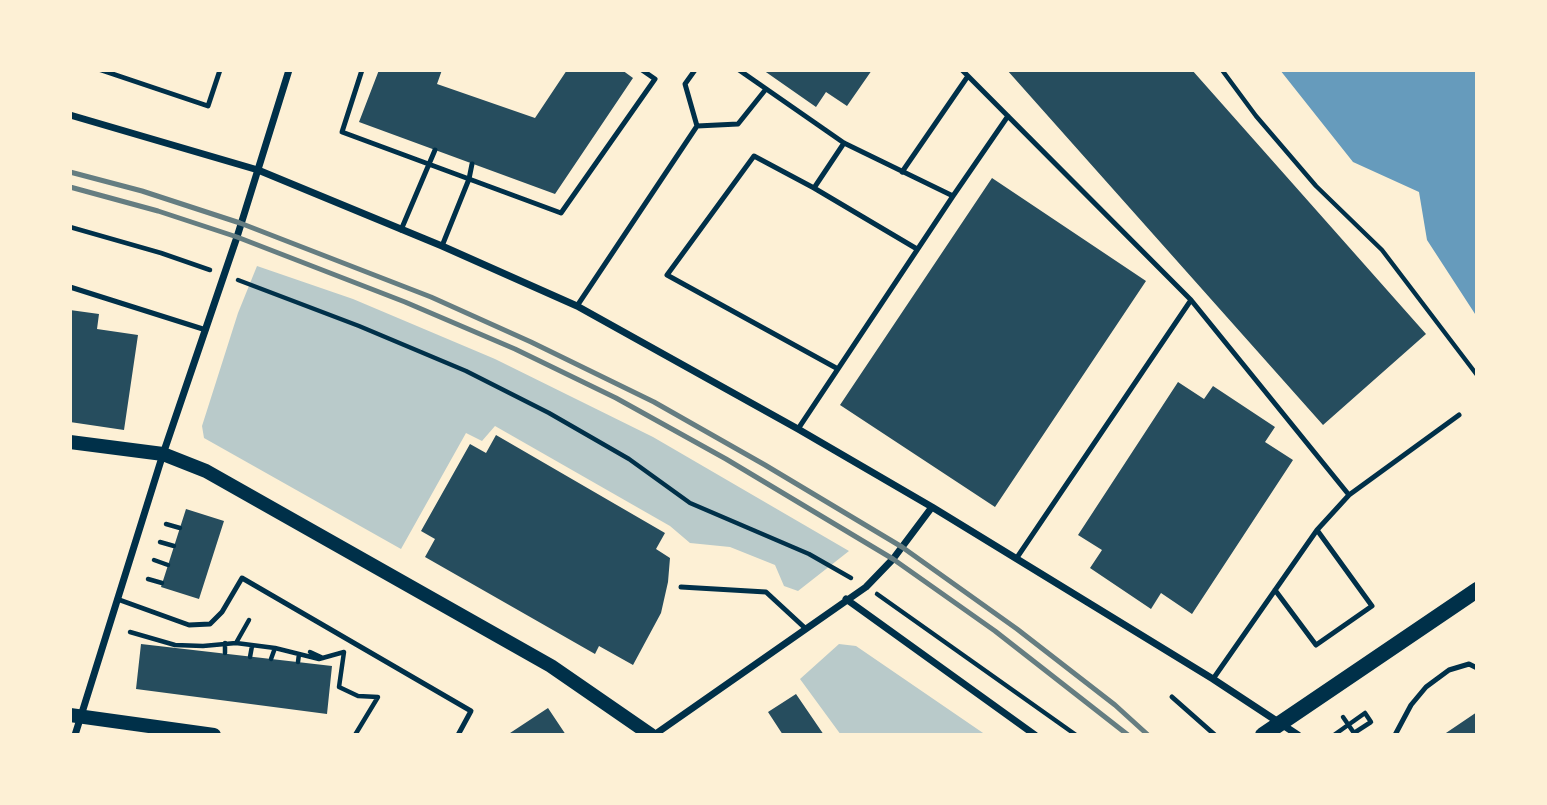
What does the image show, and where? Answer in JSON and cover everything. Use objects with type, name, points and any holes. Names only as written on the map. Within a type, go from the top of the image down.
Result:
[{"type":"main road","points":[[70,442],[163,454],[184,460],[551,666],[652,735]]},
{"type":"main road","points":[[1263,735],[1477,590]]},
{"type":"main road","points":[[75,715],[214,735]]},
{"type":"street","points":[[75,735],[75,715],[117,599],[289,70]]},
{"type":"street","points":[[70,115],[258,170],[442,246],[577,306],[932,507],[1213,679],[1298,735]]},
{"type":"street","points":[[652,735],[866,587],[893,559],[932,507]]},
{"type":"street","points":[[846,599],[1035,735]]},
{"type":"lane","points":[[101,70],[208,106],[220,70]]},
{"type":"lane","points":[[362,70],[342,132],[561,213],[654,79],[642,70]]},
{"type":"lane","points":[[577,306],[697,126],[685,84],[695,70]]},
{"type":"lane","points":[[739,70],[844,143],[953,196]]},
{"type":"lane","points":[[962,70],[1191,300],[1349,495]]},
{"type":"lane","points":[[902,172],[968,76]]},
{"type":"lane","points":[[697,126],[738,124],[766,89]]},
{"type":"lane","points":[[798,429],[1008,116]]},
{"type":"lane","points":[[814,188],[844,143]]},
{"type":"lane","points":[[401,230],[427,163],[435,150]]},
{"type":"lane","points":[[838,369],[667,275],[754,156],[917,249]]},
{"type":"lane","points":[[442,246],[469,179],[472,164]]},
{"type":"lane","points":[[70,287],[206,330]]},
{"type":"lane","points":[[1016,559],[1191,300]]},
{"type":"lane","points":[[1213,679],[1317,530],[1349,495],[1459,415]]},
{"type":"lane","points":[[1275,590],[1316,645],[1372,606],[1317,530]]},
{"type":"lane","points":[[117,599],[189,625],[210,624],[222,612],[242,578],[471,710],[458,735]]},
{"type":"lane","points":[[681,587],[766,592],[805,628]]},
{"type":"lane","points":[[1395,735],[1426,687],[1450,670],[1469,664],[1477,668]]},
{"type":"lane","points":[[1172,697],[1215,735]]},
{"type":"path","points":[[1222,70],[1256,116],[1316,186],[1382,250],[1477,375]]},
{"type":"path","points":[[70,227],[161,253],[223,275],[359,326],[466,371],[549,413],[629,459],[690,503],[809,554],[866,587],[1076,735]]},
{"type":"path","points":[[166,524],[180,528]]},
{"type":"path","points":[[160,542],[174,546]]},
{"type":"path","points":[[154,561],[168,565]]},
{"type":"path","points":[[148,579],[162,583]]},
{"type":"path","points":[[236,643],[249,620]]},
{"type":"path","points":[[130,632],[156,643],[203,648],[236,643],[275,648],[321,661],[344,652],[339,687],[358,696],[378,697],[355,735]]},
{"type":"path","points":[[225,643],[225,653]]},
{"type":"path","points":[[250,657],[252,646]]},
{"type":"path","points":[[271,659],[275,648]]},
{"type":"path","points":[[310,652],[321,661]]},
{"type":"path","points":[[298,662],[299,654]]},
{"type":"path","points":[[1335,735],[1364,713],[1371,722],[1354,733],[1343,717]]},
{"type":"shaded area","points":[[257,266],[353,299],[495,359],[653,437],[849,551],[798,591],[784,586],[775,565],[730,547],[690,543],[670,526],[495,426],[482,441],[466,433],[401,549],[204,438],[202,426],[238,313]]},
{"type":"shaded area","points":[[839,644],[856,646],[986,735],[841,735],[800,679]]},
{"type":"water","points":[[1280,70],[1477,70],[1477,317],[1427,240],[1419,192],[1353,162]]},
{"type":"building","points":[[379,70],[442,70],[437,84],[535,118],[567,70],[622,70],[633,78],[555,194],[359,122]]},
{"type":"building","points":[[763,70],[872,70],[847,106],[826,92],[816,107]]},
{"type":"building","points":[[1007,70],[1192,70],[1426,334],[1323,425]]},
{"type":"building","points":[[992,178],[1146,281],[995,507],[840,405]]},
{"type":"building","points":[[70,310],[99,314],[97,329],[138,335],[124,430],[70,422]]},
{"type":"building","points":[[1178,382],[1204,399],[1213,386],[1275,427],[1265,442],[1293,460],[1192,614],[1161,593],[1151,609],[1090,568],[1102,550],[1078,535]]},
{"type":"building","points":[[496,435],[665,533],[656,549],[670,558],[661,613],[633,665],[599,646],[595,654],[425,557],[435,539],[421,531],[470,444],[486,453]]},
{"type":"building","points":[[186,509],[224,521],[199,599],[161,587]]},
{"type":"building","points":[[141,644],[332,666],[327,714],[136,689]]},
{"type":"building","points":[[796,694],[824,735],[783,735],[768,712]]},
{"type":"building","points":[[548,708],[566,735],[507,735]]},
{"type":"building","points":[[1477,712],[1477,735],[1443,735]]},
{"type":"railway","points":[[70,172],[142,191],[240,223],[431,297],[654,402],[902,547],[1017,629],[1115,705],[1148,735]]},
{"type":"railway","points":[[70,187],[158,211],[237,237],[405,302],[515,349],[616,398],[726,459],[893,559],[995,631],[1128,735]]}]
